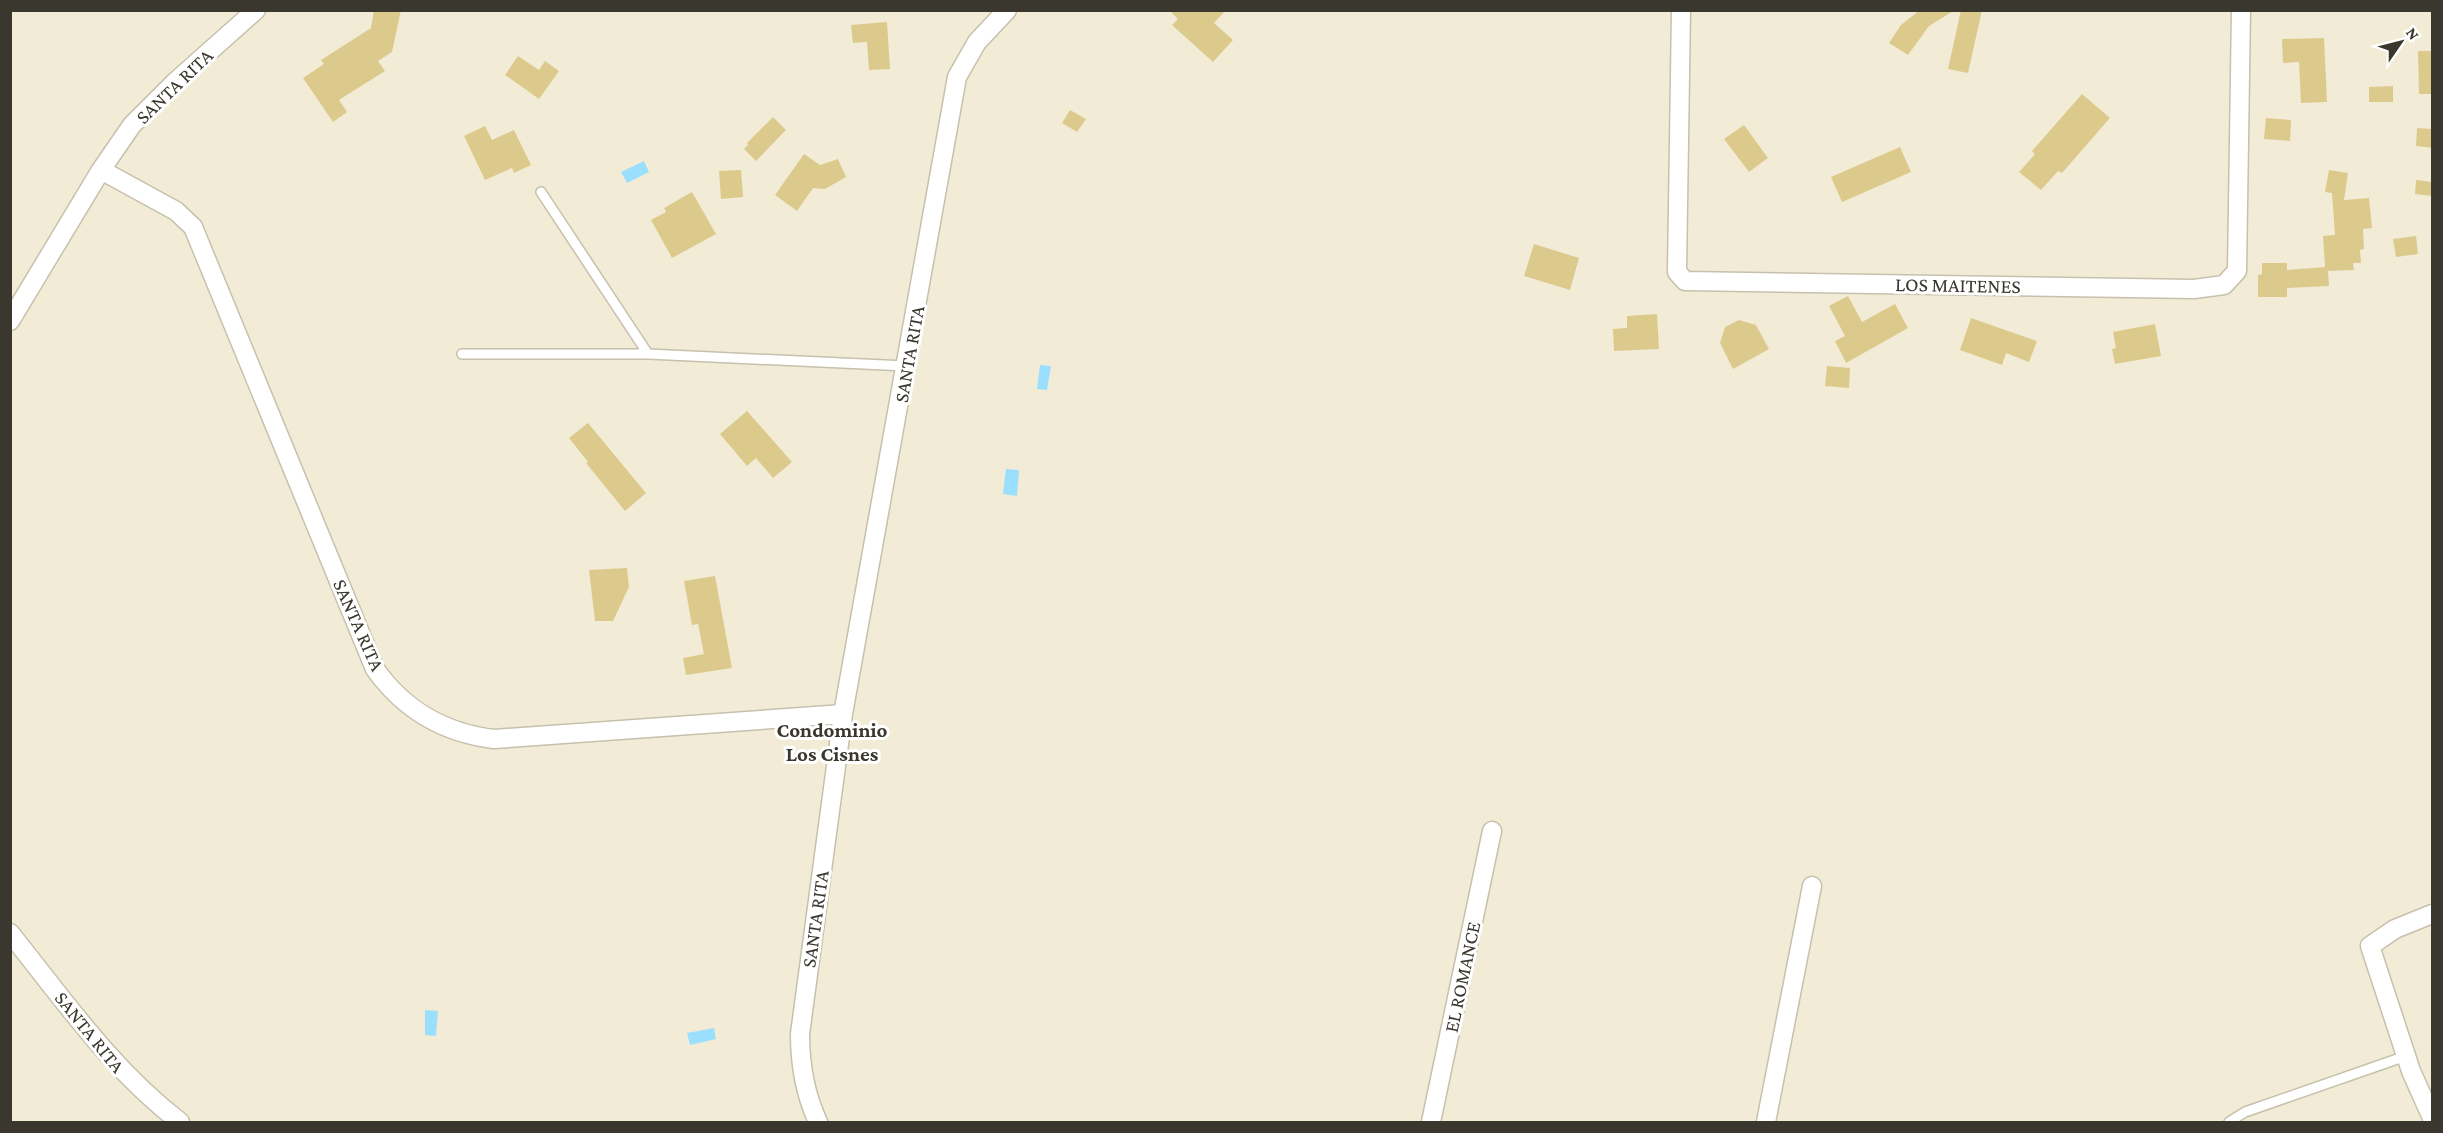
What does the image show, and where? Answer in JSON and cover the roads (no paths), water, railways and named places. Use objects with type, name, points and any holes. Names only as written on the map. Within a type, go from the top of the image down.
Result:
[{"type":"street","name":"SANTA RITA","points":[[10,321],[101,170],[132,125],[175,82],[256,10]]},
{"type":"street","name":"SANTA RITA","points":[[818,1122],[806,1092],[802,1071],[800,1034],[843,714],[957,77],[977,42],[1007,10]]},
{"type":"street","name":"LOS MAITENES","points":[[1681,10],[1677,272],[1685,281],[2194,289],[2224,285],[2237,271],[2241,10]]},
{"type":"street","name":"SANTA RITA","points":[[101,170],[176,211],[193,227],[375,669],[396,695],[416,712],[456,732],[494,740],[843,714]]},
{"type":"street","name":"EL ROMANCE","points":[[1431,1122],[1492,831]]},
{"type":"street","points":[[1766,1122],[1812,886]]},
{"type":"street","points":[[2433,914],[2395,929],[2370,946],[2406,1056],[2433,1118]]},
{"type":"street","name":"SANTA RITA","points":[[10,933],[111,1059],[134,1084],[180,1122]]},
{"type":"lane","points":[[541,192],[648,354]]},
{"type":"lane","points":[[462,354],[648,354],[907,366]]},
{"type":"lane","points":[[2229,1122],[2245,1112],[2406,1056]]},
{"type":"water","points":[[644,161],[649,172],[627,183],[621,172]]},
{"type":"water","points":[[1040,365],[1051,366],[1047,390],[1037,389]]},
{"type":"water","points":[[1006,469],[1019,470],[1017,496],[1003,494]]},
{"type":"water","points":[[425,1010],[438,1011],[436,1036],[425,1035]]},
{"type":"water","points":[[714,1028],[716,1039],[690,1045],[687,1033]]},
{"type":"district","name":"Condominio Los Cisnes","points":[[832,742]]}]
